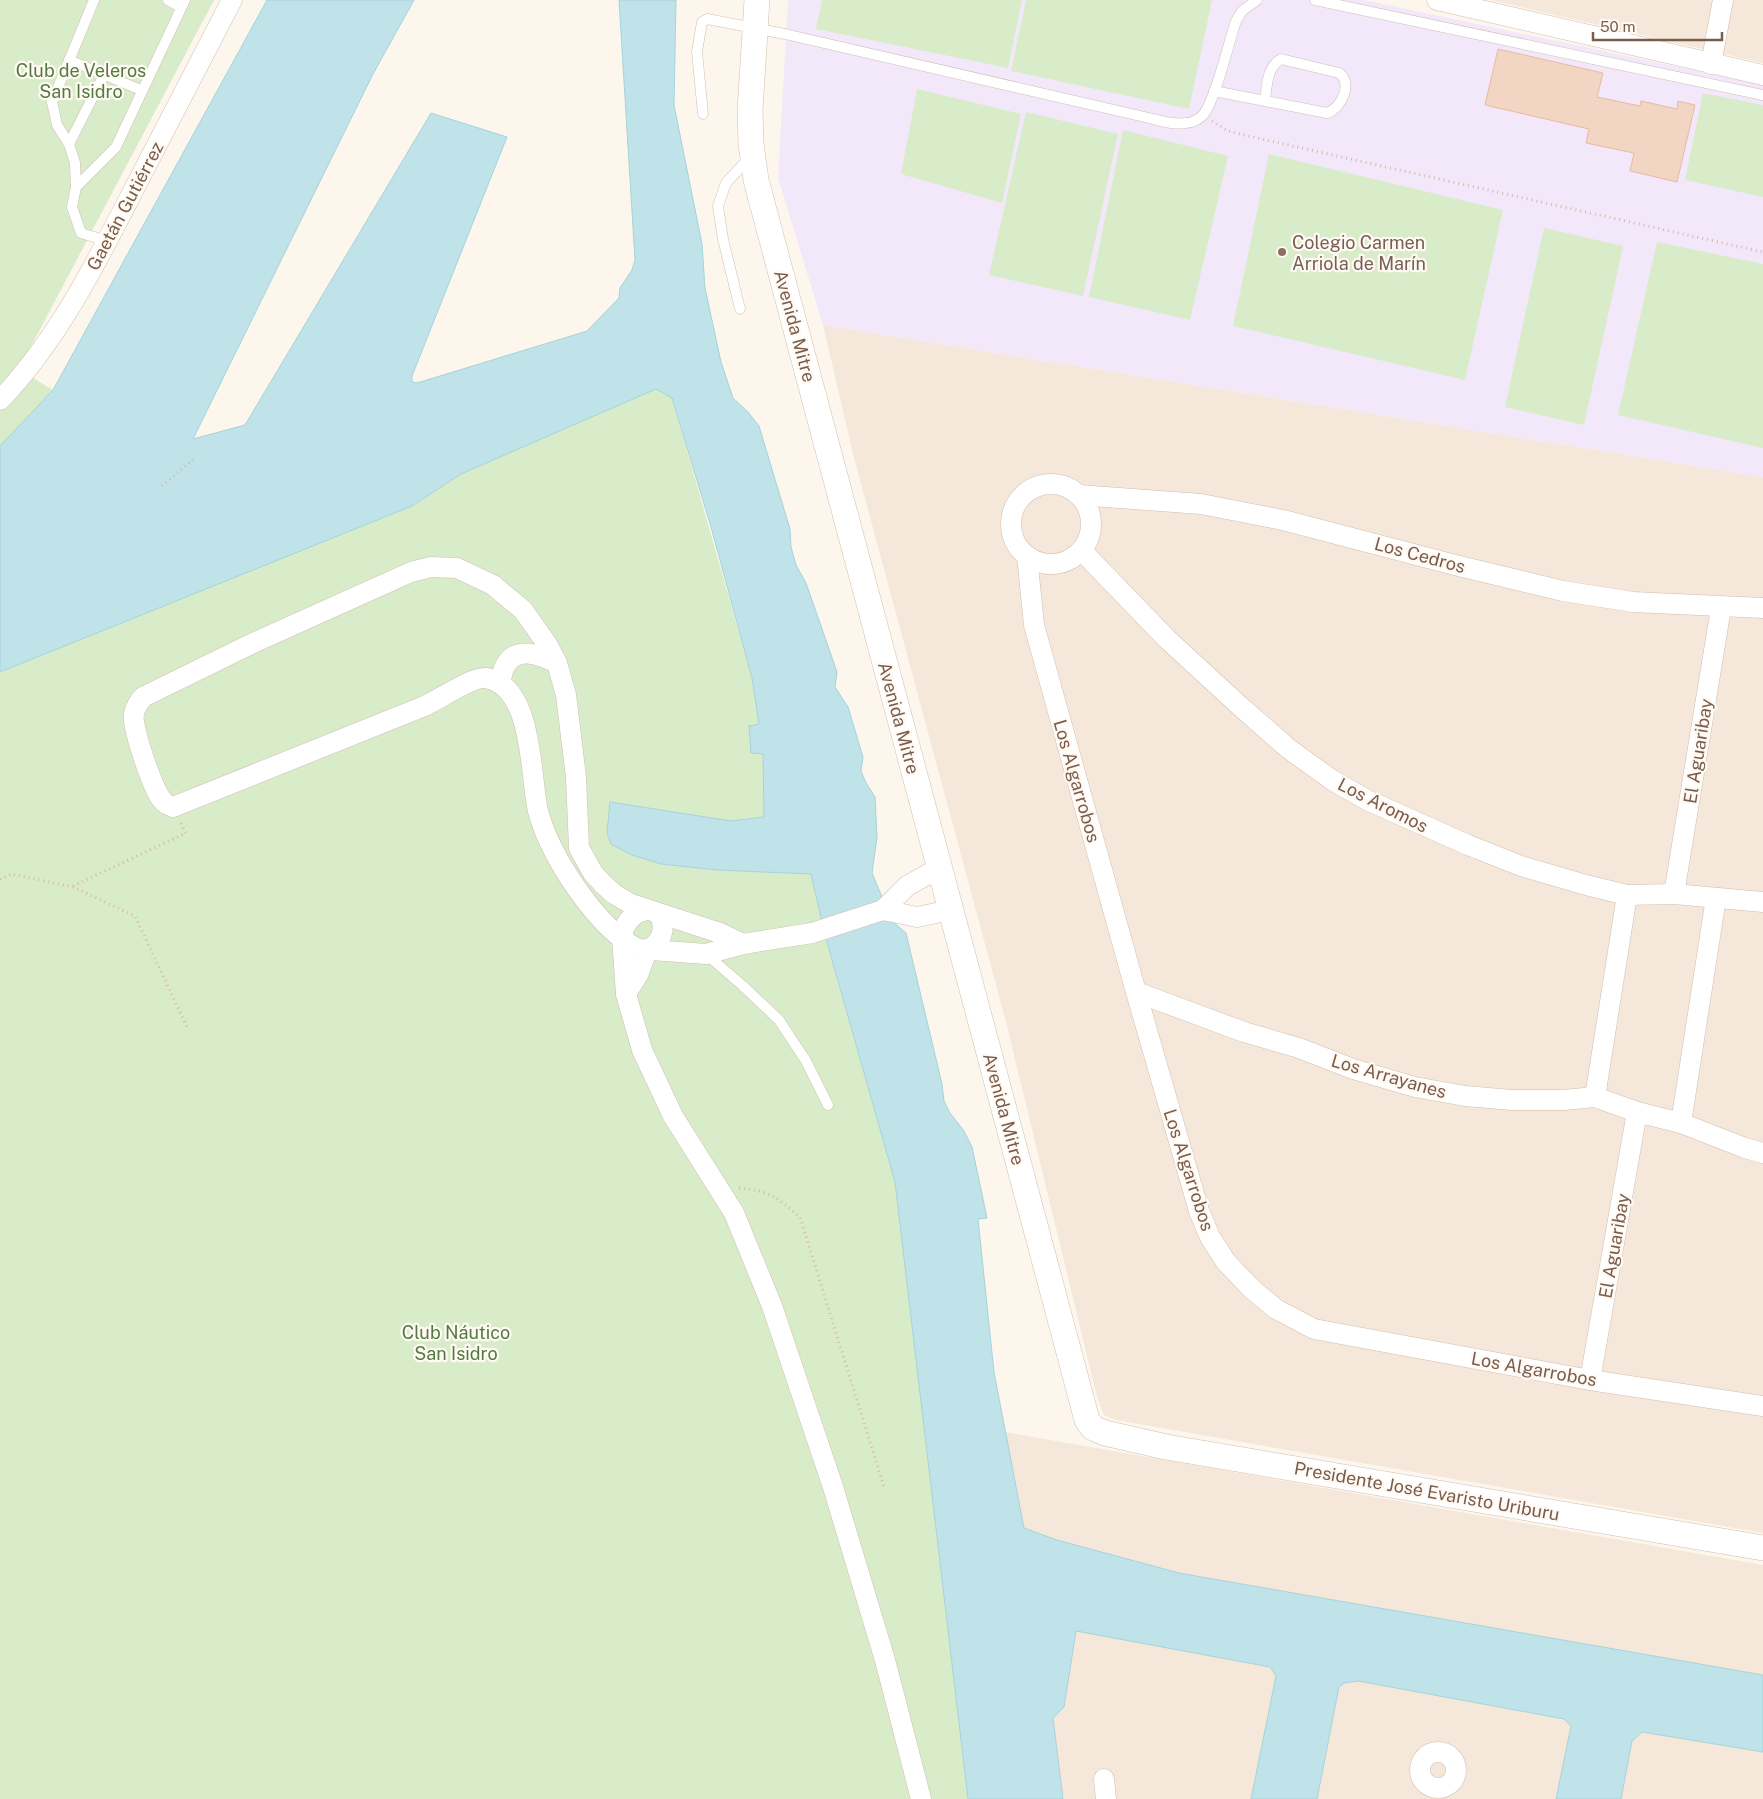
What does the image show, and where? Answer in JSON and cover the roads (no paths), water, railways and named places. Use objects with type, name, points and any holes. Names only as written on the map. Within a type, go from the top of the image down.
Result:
[{"type":"street","name":"Gaetán Gutiérrez","points":[[0,400],[36,358],[78,294],[232,0]]},
{"type":"street","name":"Avenida Mitre","points":[[757,0],[750,110],[752,154],[758,190],[1087,1420],[1093,1428]]},
{"type":"street","points":[[1437,0],[1478,4],[1711,64],[1763,75]]},
{"type":"street","points":[[1711,64],[1723,0]]},
{"type":"street","name":"Los Cedros","points":[[1028,556],[1018,546],[1012,535],[1013,509],[1020,498],[1030,489],[1042,484],[1055,484],[1068,487],[1078,495],[1201,504],[1284,520],[1563,591],[1633,602],[1690,604],[1721,608],[1763,608]]},
{"type":"street","points":[[1028,556],[1038,561],[1055,563],[1072,558],[1081,550],[1087,540],[1090,516],[1086,504],[1078,495]]},
{"type":"street","name":"Los Aromos","points":[[1081,550],[1167,639],[1241,708],[1289,749],[1332,780],[1367,800],[1468,845],[1521,866],[1586,885],[1627,895],[1674,894],[1763,902]]},
{"type":"street","name":"Los Algarrobos","points":[[1028,556],[1034,626],[1136,992],[1199,1211],[1210,1237],[1226,1262],[1252,1289],[1276,1309],[1314,1329],[1590,1380],[1763,1406]]},
{"type":"street","points":[[743,944],[720,933],[631,904],[614,894],[593,873],[579,848],[576,777],[571,732],[566,694],[557,664],[547,644],[522,610],[493,584],[457,568],[430,567],[411,572],[251,644],[143,697],[138,703],[134,715],[134,728],[156,790],[162,801],[173,807],[434,702],[478,678],[487,678],[500,684],[509,692],[517,704],[526,728],[538,811],[550,842],[570,879],[604,922],[634,946],[647,950],[706,954],[743,944],[812,932],[880,911],[907,886],[939,868]]},
{"type":"street","name":"El Aguaribay","points":[[1674,894],[1721,608]]},
{"type":"street","points":[[500,684],[504,667],[522,653],[536,654],[557,664]]},
{"type":"street","points":[[1595,1097],[1627,895]]},
{"type":"street","points":[[1681,1124],[1716,898]]},
{"type":"street","points":[[880,911],[917,917],[951,910]]},
{"type":"street","points":[[653,912],[637,913],[629,920],[624,928],[622,937],[626,994],[642,1050],[673,1116],[734,1214],[772,1306],[833,1488],[885,1660],[921,1799]]},
{"type":"street","points":[[626,994],[638,973],[647,950],[660,940],[663,932],[663,923],[653,912]]},
{"type":"street","name":"Los Arrayanes","points":[[1136,992],[1244,1032],[1299,1048],[1353,1068],[1415,1087],[1465,1096],[1512,1100],[1564,1100],[1595,1097],[1681,1124],[1763,1153]]},
{"type":"street","name":"El Aguaribay","points":[[1590,1380],[1638,1112]]},
{"type":"street","name":"Presidente José Evaristo Uriburu","points":[[1093,1428],[1106,1433],[1166,1447],[1763,1548]]},
{"type":"street","points":[[1104,1779],[1106,1799]]},
{"type":"lane","points":[[94,0],[52,102],[57,125],[69,144],[75,163],[76,187],[72,208],[81,232],[107,241]]},
{"type":"lane","points":[[76,187],[116,147],[183,4],[168,0]]},
{"type":"lane","points":[[703,114],[697,52],[702,22],[707,18],[754,27],[1176,124],[1187,124],[1204,114],[1214,91],[1236,21],[1242,11],[1257,0]]},
{"type":"lane","points":[[1315,0],[1763,95]]},
{"type":"lane","points":[[1214,91],[1328,113],[1340,104],[1346,82],[1344,76],[1339,73],[1282,59],[1275,63],[1270,71],[1265,100]]},
{"type":"lane","points":[[69,60],[142,90]]},
{"type":"lane","points":[[69,144],[104,75]]},
{"type":"lane","points":[[740,309],[722,239],[718,206],[726,183],[752,154]]},
{"type":"lane","points":[[706,954],[744,986],[779,1020],[806,1061],[828,1105]]},
{"type":"water","points":[[267,0],[414,0],[373,74],[193,439],[245,425],[431,113],[507,137],[412,376],[412,382],[417,383],[587,331],[619,298],[620,288],[632,270],[635,260],[619,0],[676,0],[674,105],[702,244],[705,288],[721,362],[733,398],[759,426],[790,529],[791,547],[796,565],[806,583],[837,672],[835,687],[848,707],[863,757],[861,771],[875,797],[877,837],[872,873],[892,921],[906,933],[942,1084],[944,1101],[972,1147],[987,1218],[978,1219],[994,1372],[1024,1528],[1057,1540],[1179,1573],[1763,1675],[1763,1752],[1642,1732],[1632,1741],[1621,1799],[1556,1799],[1571,1726],[1564,1719],[1358,1681],[1344,1683],[1339,1687],[1317,1799],[1251,1799],[1276,1676],[1270,1667],[1076,1631],[1064,1707],[1053,1718],[1063,1799],[968,1799],[895,1182],[825,935],[811,874],[717,870],[661,864],[632,855],[611,844],[607,833],[610,802],[731,821],[764,817],[763,754],[751,753],[749,726],[759,724],[752,678],[711,527],[672,398],[656,389],[461,474],[412,506],[0,672],[0,446],[53,390]]},
{"type":"place","name":"Colegio Carmen Arriola de Marín","points":[[1282,252]]},
{"type":"park label","name":"Club de Veleros San Isidro","points":[[81,80]]},
{"type":"park label","name":"Club Náutico San Isidro","points":[[456,1342]]}]
